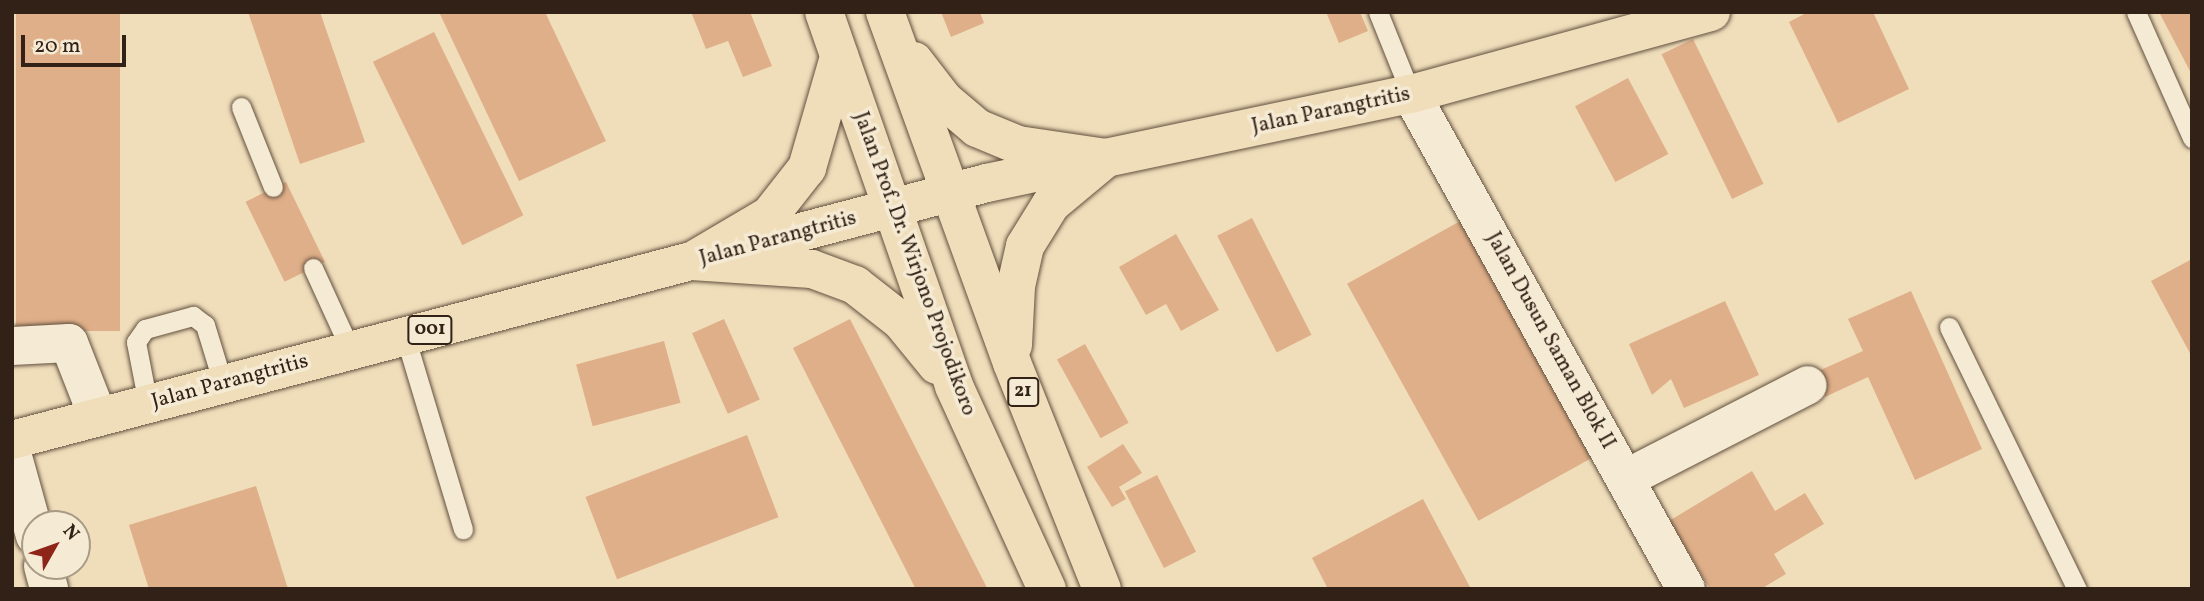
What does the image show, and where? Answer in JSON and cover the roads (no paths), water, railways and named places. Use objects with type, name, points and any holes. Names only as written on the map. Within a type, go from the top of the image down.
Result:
[{"type":"main road","name":"Jalan Prof. Dr. Wirjono Projodikoro","points":[[824,12],[954,386],[1047,589]]},
{"type":"main road","name":"Jalan Parangtritis","points":[[12,440],[950,193],[1411,94],[1711,12]]},
{"type":"main road","points":[[889,23],[944,100],[978,128],[1018,145],[1106,158]]},
{"type":"main road","name":"21","points":[[889,23],[1012,363],[1102,589]]},
{"type":"main road","points":[[692,261],[770,215],[807,168],[839,57]]},
{"type":"main road","points":[[1012,363],[1016,286],[1025,246],[1051,204],[1106,158]]},
{"type":"main road","points":[[692,261],[812,269],[855,285],[901,320],[954,386]]},
{"type":"street","name":"Jalan Dusun Saman Blok II","points":[[1411,94],[1627,478],[1681,587]]},
{"type":"street","points":[[12,346],[64,340],[69,343],[99,417]]},
{"type":"street","points":[[1627,478],[1808,384]]},
{"type":"street","points":[[12,453],[28,510]]},
{"type":"lane","points":[[1378,12],[1411,94]]},
{"type":"lane","points":[[2136,12],[2192,138]]},
{"type":"lane","points":[[241,107],[274,187]]},
{"type":"lane","points":[[313,268],[351,351]]},
{"type":"lane","points":[[148,404],[136,342],[145,329],[193,316],[205,325],[223,384]]},
{"type":"lane","points":[[1949,327],[2077,589]]},
{"type":"lane","points":[[405,336],[463,528]]}]
